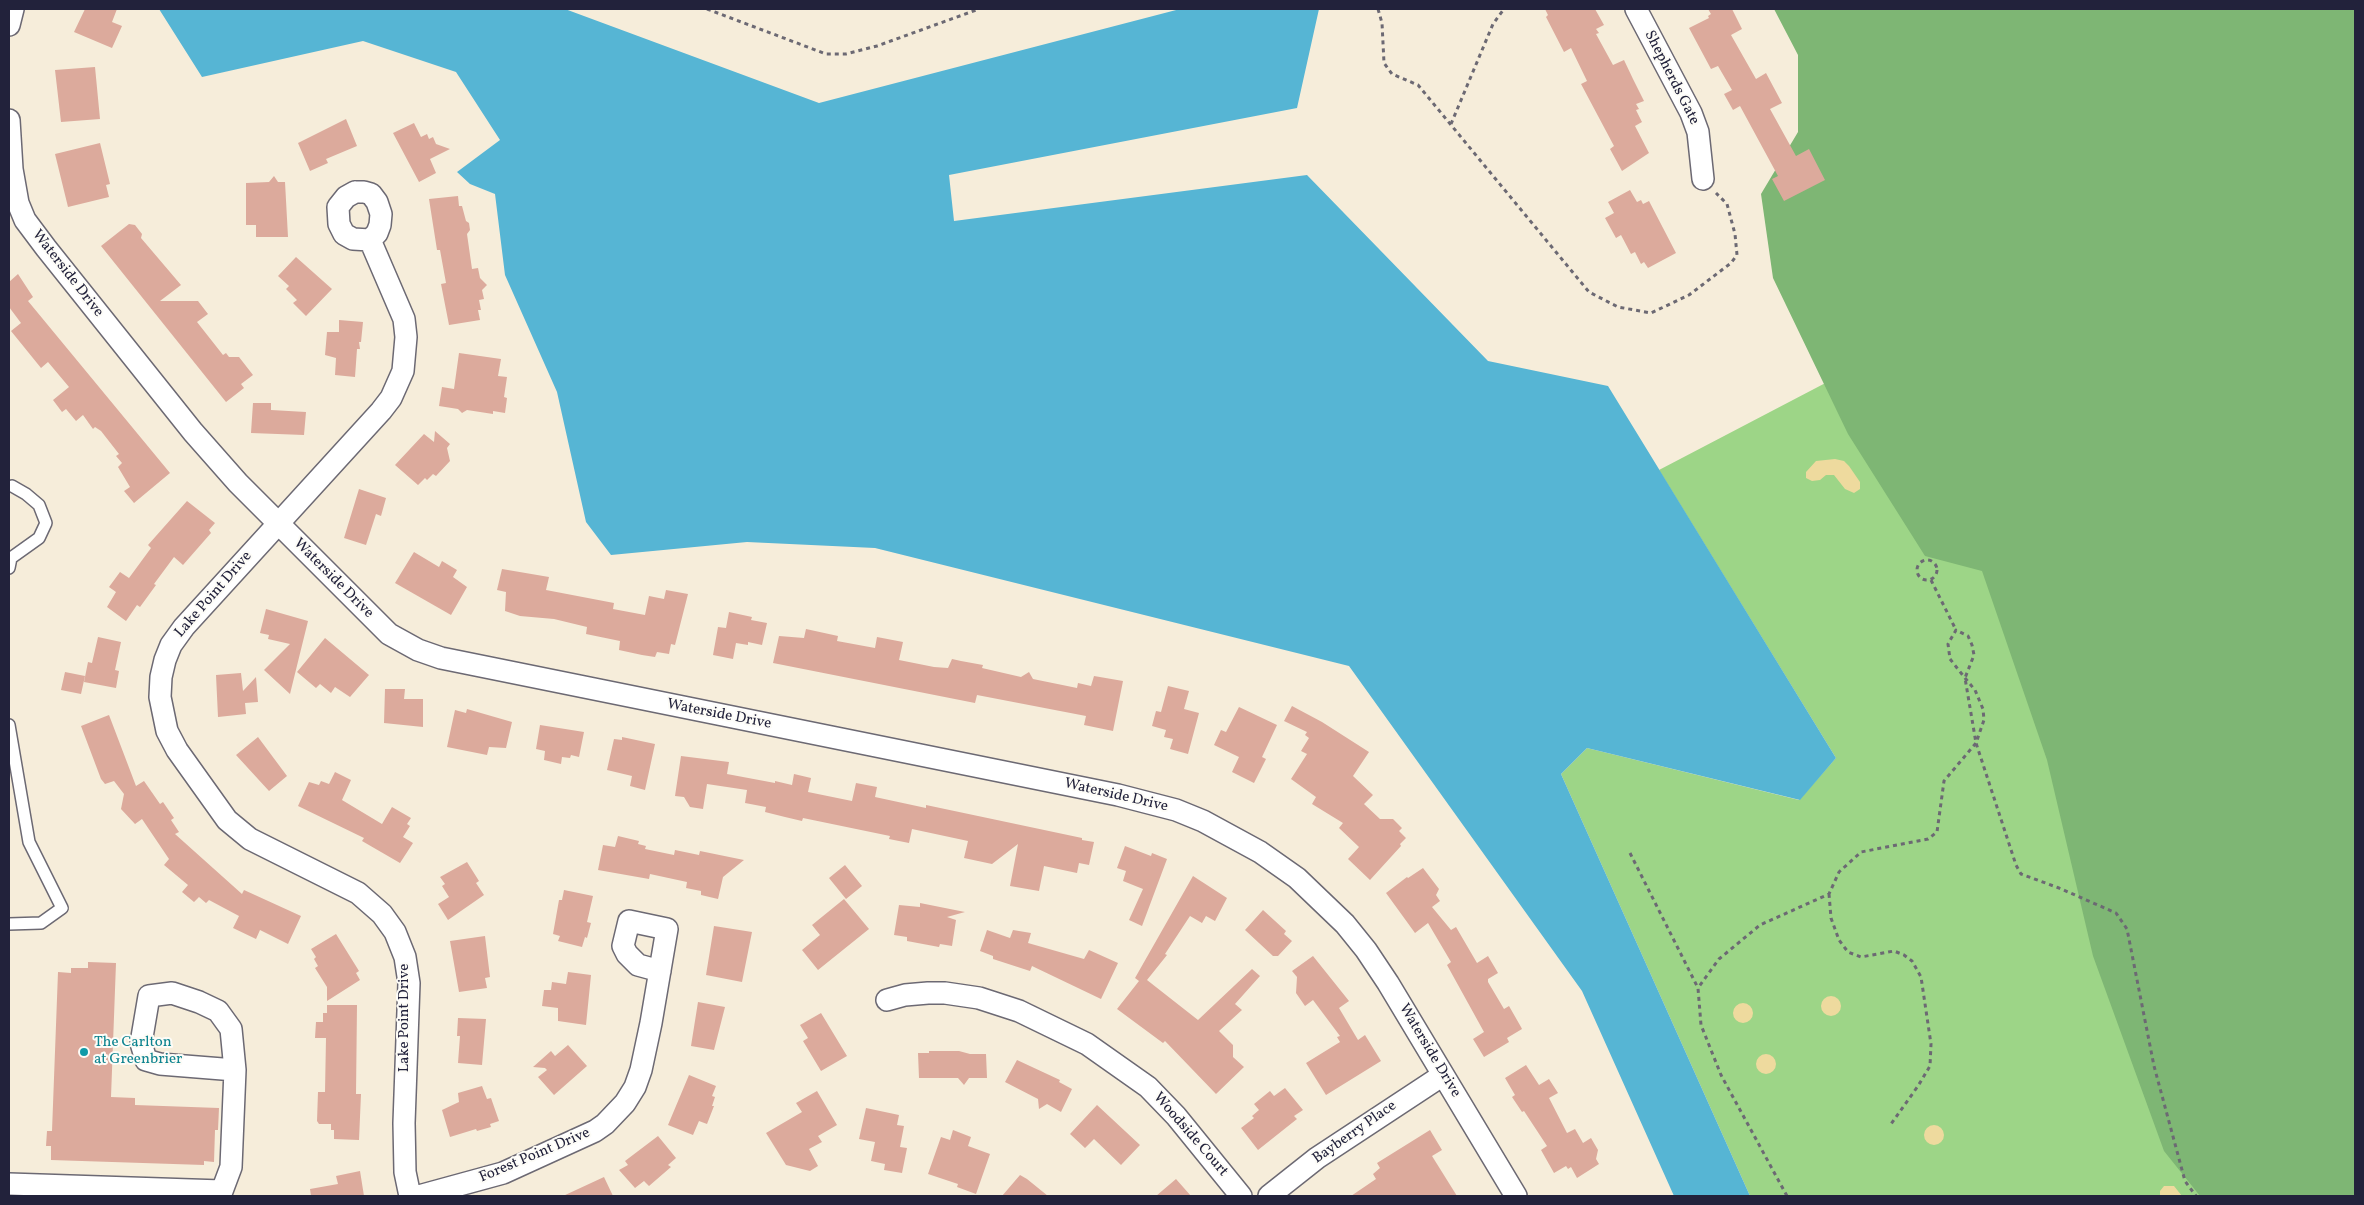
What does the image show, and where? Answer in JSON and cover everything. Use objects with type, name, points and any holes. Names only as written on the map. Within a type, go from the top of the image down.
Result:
[{"type":"street","points":[[9,25],[13,9]]},
{"type":"street","name":"Shepherds Gate","points":[[1636,9],[1691,113],[1698,132],[1703,178]]},
{"type":"street","name":"Waterside Drive","points":[[9,120],[12,169],[18,203],[25,220],[193,432],[238,483],[389,634],[418,650],[441,658],[1118,794],[1176,810],[1202,821],[1260,852],[1297,878],[1345,924],[1366,950],[1388,983],[1516,1196]]},
{"type":"street","name":"Lake Point Drive","points":[[370,240],[404,320],[406,337],[403,371],[391,398],[381,410],[184,626],[171,645],[161,677],[162,711],[167,731],[177,750],[236,830],[250,839],[358,893],[382,914],[395,932],[405,957],[409,983],[404,1123],[405,1172],[410,1196]]},
{"type":"street","name":"Forest Point Drive","points":[[418,1196],[503,1173],[586,1135],[605,1124],[625,1103],[635,1087],[641,1070],[660,971]]},
{"type":"street","points":[[9,1184],[223,1193],[231,1167],[235,1070],[231,1029],[218,1011],[199,1002],[172,993],[149,996],[141,1043],[146,1060],[160,1064],[235,1070]]},
{"type":"street","name":"Woodside Court","points":[[887,1000],[905,995],[937,993],[980,998],[1019,1010],[1088,1044],[1148,1088],[1176,1116],[1241,1196]]},
{"type":"street","name":"Bayberry Place","points":[[1269,1196],[1325,1153],[1443,1075]]},
{"type":"lane","points":[[10,484],[26,494],[39,506],[46,524],[38,538],[10,562]]},
{"type":"lane","points":[[9,725],[29,842],[62,908],[41,922],[9,924]]},
{"type":"path","points":[[707,9],[826,54],[846,54],[877,46],[960,14],[979,9]]},
{"type":"path","points":[[960,14],[962,9]]},
{"type":"path","points":[[1378,9],[1382,23],[1384,63],[1392,74],[1418,84],[1590,292],[1618,307],[1651,314],[1689,296],[1731,263],[1737,256],[1735,234],[1728,204],[1703,178]]},
{"type":"path","points":[[1450,124],[1493,24],[1504,9]]},
{"type":"path","points":[[1923,561],[1933,562],[1937,567],[1936,576],[1930,580],[1924,580],[1918,576],[1917,569],[1923,561]]},
{"type":"path","points":[[1930,580],[1956,630],[1968,636],[1974,655],[1965,678],[1976,743],[2016,865],[2021,874],[2116,913],[2127,929],[2154,1066],[2185,1181],[2196,1196]]},
{"type":"path","points":[[1891,1124],[1930,1066],[1931,1044],[1921,977],[1912,961],[1894,951],[1861,957],[1848,952],[1839,940],[1831,918],[1828,894],[1839,872],[1861,852],[1928,839],[1937,832],[1944,781],[1976,743],[1984,720],[1983,709],[1974,690],[1950,659],[1948,644],[1956,630]]},
{"type":"path","points":[[1630,853],[1698,988],[1701,1025],[1722,1075],[1787,1196]]},
{"type":"path","points":[[1698,988],[1719,959],[1760,925],[1828,894]]},
{"type":"green space","points":[[1774,9],[2355,9],[2355,1196],[2200,1196],[2164,1151],[2093,956],[2047,760],[1982,571],[1925,556],[1848,434],[1773,278],[1761,194],[1798,132],[1798,55]]},
{"type":"green space","points":[[1923,332],[2355,1196],[1750,1196],[1561,774],[1587,748],[1799,800],[1836,758],[1659,470]]},
{"type":"sand","points":[[1835,459],[1844,461],[1849,466],[1860,482],[1860,489],[1854,493],[1845,489],[1834,475],[1826,475],[1820,480],[1812,481],[1806,478],[1806,472],[1816,461]]},
{"type":"sand","points":[[1827,996],[1835,996],[1841,1002],[1841,1010],[1835,1016],[1827,1016],[1821,1010],[1821,1002]]},
{"type":"sand","points":[[1743,1003],[1750,1006],[1753,1013],[1750,1020],[1743,1023],[1736,1020],[1733,1013],[1736,1006]]},
{"type":"sand","points":[[1766,1054],[1773,1057],[1776,1064],[1773,1071],[1766,1074],[1759,1071],[1756,1064],[1759,1057]]},
{"type":"sand","points":[[1934,1125],[1941,1128],[1944,1135],[1941,1142],[1934,1145],[1927,1142],[1924,1135],[1927,1128]]},
{"type":"sand","points":[[2164,1186],[2174,1186],[2182,1196],[2160,1196],[2160,1191]]},
{"type":"water","points":[[159,9],[565,9],[819,103],[1180,9],[1319,9],[1297,108],[949,175],[954,221],[1307,175],[1488,361],[1608,386],[1836,758],[1800,800],[1587,748],[1561,774],[1750,1196],[1674,1196],[1582,991],[1349,666],[875,548],[747,542],[611,555],[586,522],[557,392],[505,275],[495,194],[470,184],[457,172],[500,140],[456,72],[363,41],[202,77]]},
{"type":"building","points":[[85,9],[117,9],[112,22],[122,26],[112,48],[74,32]]},
{"type":"building","points":[[1545,9],[1595,9],[1604,25],[1596,29],[1599,33],[1596,34],[1613,65],[1624,60],[1644,101],[1636,104],[1639,109],[1636,110],[1642,122],[1635,126],[1649,153],[1622,171],[1610,149],[1614,146],[1581,84],[1587,81],[1571,48],[1564,52],[1546,17],[1548,15]]},
{"type":"building","points":[[1708,9],[1732,9],[1742,29],[1731,35],[1756,79],[1766,73],[1782,103],[1770,109],[1796,156],[1809,149],[1825,180],[1784,201],[1772,179],[1778,176],[1740,106],[1733,110],[1724,94],[1732,90],[1718,66],[1711,69],[1689,28],[1709,18],[1708,16],[1711,14]]},
{"type":"building","points":[[95,67],[100,119],[61,122],[55,70]]},
{"type":"building","points":[[346,119],[357,146],[326,159],[328,163],[310,171],[298,143]]},
{"type":"building","points":[[414,123],[421,137],[427,134],[429,139],[433,137],[436,144],[450,149],[430,159],[436,173],[419,182],[393,133]]},
{"type":"building","points":[[100,143],[110,184],[106,185],[109,197],[68,207],[55,154]]},
{"type":"building","points":[[274,176],[278,182],[285,182],[288,237],[256,237],[256,225],[246,225],[246,183],[269,182]]},
{"type":"building","points":[[1630,190],[1637,202],[1641,200],[1643,204],[1649,201],[1676,253],[1648,268],[1644,262],[1641,264],[1635,252],[1631,254],[1621,235],[1616,238],[1605,218],[1614,213],[1608,202]]},
{"type":"building","points":[[458,196],[459,206],[462,206],[466,221],[469,223],[470,230],[467,234],[472,269],[478,268],[480,278],[487,285],[482,290],[484,299],[479,300],[480,320],[449,325],[441,284],[446,283],[440,250],[437,250],[429,199]]},
{"type":"building","points":[[129,224],[135,225],[142,234],[141,238],[181,285],[160,301],[198,301],[208,314],[197,322],[223,355],[226,353],[229,357],[239,357],[253,375],[241,384],[244,388],[226,402],[101,246]]},
{"type":"building","points":[[296,257],[332,289],[306,316],[293,303],[297,300],[286,289],[289,286],[278,276]]},
{"type":"building","points":[[18,274],[33,297],[28,301],[170,473],[134,503],[124,491],[130,487],[118,467],[122,463],[116,456],[119,454],[101,431],[95,427],[93,429],[83,415],[76,421],[66,409],[62,412],[53,400],[69,387],[48,362],[41,368],[11,331],[21,323],[9,307],[9,282]]},
{"type":"building","points":[[339,320],[363,322],[361,342],[359,342],[360,349],[357,349],[355,377],[335,375],[336,358],[325,355],[327,332],[339,332]]},
{"type":"building","points":[[459,353],[501,359],[498,376],[507,377],[504,397],[507,398],[505,413],[493,411],[493,414],[467,410],[462,413],[458,409],[439,406],[442,387],[454,389]]},
{"type":"building","points":[[253,403],[271,403],[271,410],[306,412],[304,435],[251,433]]},
{"type":"building","points":[[435,431],[450,444],[447,448],[450,461],[436,476],[433,474],[427,480],[425,478],[418,485],[395,465],[424,434],[434,442]]},
{"type":"building","points":[[359,489],[386,498],[381,516],[376,514],[366,545],[344,538]]},
{"type":"building","points":[[187,501],[215,523],[209,530],[211,533],[183,565],[174,557],[140,607],[137,605],[126,621],[107,607],[116,592],[109,587],[120,572],[129,578],[151,548],[148,545]]},
{"type":"building","points":[[414,552],[439,567],[442,561],[457,570],[453,577],[467,587],[451,615],[395,583]]},
{"type":"building","points":[[502,569],[549,577],[546,590],[614,603],[613,609],[645,615],[649,596],[664,599],[666,590],[688,594],[675,645],[671,644],[669,654],[657,652],[655,657],[642,655],[619,650],[620,641],[586,634],[587,627],[554,619],[520,616],[505,611],[506,592],[497,590]]},
{"type":"building","points":[[266,609],[308,621],[290,694],[264,670],[290,644],[268,639],[269,635],[260,633]]},
{"type":"building","points":[[729,612],[752,617],[751,620],[767,623],[762,645],[748,642],[748,645],[736,643],[733,659],[713,655],[718,627],[726,628]]},
{"type":"building","points":[[806,629],[838,636],[837,641],[875,648],[877,637],[903,642],[899,660],[934,667],[948,668],[952,659],[983,665],[982,668],[1021,677],[1029,672],[1033,679],[1077,688],[1078,683],[1091,686],[1094,676],[1123,681],[1113,731],[1084,725],[1086,716],[977,695],[975,703],[773,663],[779,636],[804,638]]},
{"type":"building","points":[[98,637],[121,642],[115,670],[119,671],[116,688],[84,682],[88,662],[92,663]]},
{"type":"building","points":[[325,638],[369,675],[350,697],[335,687],[331,693],[320,684],[316,688],[297,672]]},
{"type":"building","points":[[65,672],[85,676],[81,694],[61,690]]},
{"type":"building","points":[[241,673],[243,691],[256,677],[258,702],[245,703],[246,714],[218,717],[216,675]]},
{"type":"building","points":[[1168,686],[1189,691],[1184,709],[1199,713],[1188,754],[1170,749],[1173,739],[1164,737],[1166,730],[1152,726],[1156,711],[1161,712]]},
{"type":"building","points":[[385,689],[405,689],[404,699],[423,699],[423,727],[384,723]]},
{"type":"building","points":[[1292,706],[1322,722],[1369,752],[1353,776],[1373,795],[1364,804],[1380,819],[1393,819],[1402,828],[1399,831],[1406,838],[1370,880],[1348,859],[1359,847],[1339,828],[1343,823],[1312,804],[1316,797],[1291,779],[1307,754],[1301,751],[1309,738],[1305,735],[1307,732],[1284,721]]},
{"type":"building","points":[[1239,707],[1277,725],[1262,757],[1266,759],[1254,783],[1232,772],[1239,757],[1214,745],[1221,730],[1226,732]]},
{"type":"building","points":[[467,709],[512,722],[506,748],[489,747],[487,755],[447,747],[455,710],[466,713]]},
{"type":"building","points":[[109,715],[136,786],[144,781],[160,804],[163,802],[174,818],[171,820],[179,832],[175,834],[242,894],[244,890],[301,916],[288,944],[260,930],[256,939],[233,928],[239,916],[209,900],[206,903],[199,897],[194,902],[182,892],[188,885],[164,865],[169,859],[142,819],[135,824],[121,809],[124,794],[114,781],[105,784],[101,779],[81,726]]},
{"type":"building","points":[[540,725],[584,732],[579,757],[571,755],[570,758],[562,757],[561,764],[544,760],[545,751],[536,749]]},
{"type":"building","points":[[258,737],[287,776],[269,791],[236,755]]},
{"type":"building","points":[[622,737],[655,744],[645,790],[630,786],[632,776],[607,770],[614,739],[622,740]]},
{"type":"building","points":[[681,756],[729,762],[727,774],[775,783],[775,781],[792,785],[794,774],[811,778],[808,792],[852,801],[856,783],[877,787],[875,797],[926,808],[926,805],[1082,838],[1082,840],[1094,842],[1089,865],[1079,863],[1077,873],[1044,866],[1039,891],[1010,886],[1018,844],[992,864],[964,858],[968,841],[912,829],[909,843],[889,839],[890,836],[803,818],[802,821],[765,812],[766,807],[745,803],[747,790],[707,784],[703,809],[690,807],[684,797],[675,796]]},
{"type":"building","points":[[335,772],[351,780],[342,800],[382,824],[392,807],[411,818],[407,824],[410,826],[403,837],[413,843],[400,863],[362,841],[364,838],[298,806],[309,782],[319,785],[321,781],[329,784]]},
{"type":"building","points":[[618,836],[639,841],[638,844],[646,846],[645,849],[674,855],[675,850],[699,855],[700,851],[744,860],[723,877],[718,899],[701,895],[701,891],[686,888],[687,882],[650,874],[649,879],[598,870],[603,845],[615,847]]},
{"type":"building","points":[[1125,846],[1151,856],[1152,853],[1167,859],[1142,926],[1129,920],[1143,889],[1123,881],[1126,871],[1117,868]]},
{"type":"building","points":[[467,862],[479,881],[476,883],[484,895],[448,920],[438,904],[449,897],[442,886],[445,884],[440,877]]},
{"type":"building","points":[[845,865],[862,886],[846,899],[829,878]]},
{"type":"building","points":[[1423,868],[1439,889],[1436,895],[1440,901],[1432,907],[1451,930],[1456,927],[1477,963],[1488,956],[1498,973],[1488,979],[1488,982],[1504,1009],[1509,1006],[1522,1029],[1507,1038],[1509,1042],[1484,1057],[1473,1039],[1484,1032],[1447,965],[1451,962],[1428,923],[1415,933],[1386,893],[1407,877]]},
{"type":"building","points":[[1193,876],[1227,898],[1215,921],[1206,916],[1202,923],[1190,916],[1165,954],[1167,955],[1147,980],[1198,1020],[1252,969],[1260,976],[1235,1004],[1242,1010],[1219,1031],[1233,1045],[1233,1057],[1244,1067],[1216,1094],[1165,1041],[1163,1043],[1117,1009],[1139,981],[1135,978]]},
{"type":"building","points":[[564,890],[593,896],[587,922],[591,923],[587,938],[585,937],[582,947],[558,941],[560,936],[553,934],[559,900],[562,900]]},
{"type":"building","points":[[844,899],[869,929],[818,970],[802,950],[820,935],[812,925]]},
{"type":"building","points":[[920,903],[965,912],[947,917],[956,920],[952,946],[940,944],[939,947],[907,941],[907,937],[894,935],[899,905],[920,907]]},
{"type":"building","points":[[1263,910],[1286,931],[1284,934],[1292,941],[1278,956],[1273,956],[1245,930]]},
{"type":"building","points":[[714,926],[752,932],[742,982],[706,975]]},
{"type":"building","points":[[987,930],[1010,938],[1013,930],[1031,933],[1028,943],[1084,959],[1089,950],[1118,963],[1101,999],[1032,966],[1030,971],[993,959],[993,956],[980,951]]},
{"type":"building","points":[[336,934],[359,971],[356,973],[360,980],[327,1001],[327,987],[315,968],[318,966],[314,959],[316,957],[311,949]]},
{"type":"building","points":[[485,936],[490,977],[485,978],[487,988],[459,992],[450,941]]},
{"type":"building","points":[[1313,956],[1349,1001],[1339,1008],[1358,1040],[1365,1035],[1381,1061],[1326,1095],[1306,1063],[1340,1042],[1337,1037],[1340,1036],[1313,1000],[1305,1006],[1296,993],[1297,977],[1292,971]]},
{"type":"building","name":"The Carlton at Greenbrier","points":[[88,962],[116,963],[111,1097],[135,1098],[135,1105],[219,1108],[218,1130],[215,1130],[214,1162],[204,1161],[204,1165],[51,1160],[51,1146],[46,1146],[47,1131],[52,1131],[58,972],[71,973],[71,968],[88,968]]},
{"type":"building","points":[[568,972],[591,975],[586,1025],[558,1021],[558,1008],[542,1006],[544,990],[551,990],[552,982],[566,984]]},
{"type":"building","points":[[698,1002],[725,1007],[714,1050],[691,1046]]},
{"type":"building","points":[[327,1005],[357,1005],[356,1094],[361,1094],[359,1140],[334,1139],[334,1130],[331,1130],[331,1124],[319,1124],[317,1121],[318,1092],[325,1092],[326,1038],[315,1038],[316,1022],[323,1022],[323,1013],[327,1013]]},
{"type":"building","points":[[821,1013],[847,1056],[821,1071],[803,1041],[808,1038],[800,1025]]},
{"type":"building","points":[[458,1018],[486,1019],[482,1065],[458,1063],[460,1036],[457,1036]]},
{"type":"building","points":[[568,1045],[587,1066],[554,1095],[538,1077],[547,1070],[545,1068],[533,1067],[551,1051],[555,1056]]},
{"type":"building","points":[[929,1051],[959,1051],[970,1054],[986,1054],[987,1078],[969,1078],[964,1085],[958,1078],[919,1078],[918,1053],[929,1053]]},
{"type":"building","points":[[1017,1060],[1060,1080],[1059,1082],[1072,1089],[1061,1112],[1047,1104],[1039,1109],[1038,1099],[1005,1082]]},
{"type":"building","points":[[1526,1065],[1539,1085],[1549,1079],[1558,1093],[1549,1098],[1567,1133],[1575,1129],[1583,1143],[1591,1138],[1598,1150],[1596,1159],[1599,1164],[1577,1178],[1571,1167],[1568,1169],[1566,1166],[1554,1173],[1541,1150],[1547,1146],[1524,1111],[1522,1112],[1512,1097],[1515,1095],[1505,1078]]},
{"type":"building","points":[[689,1075],[716,1086],[712,1096],[715,1097],[712,1106],[714,1106],[707,1124],[699,1121],[693,1135],[668,1125]]},
{"type":"building","points":[[482,1086],[487,1099],[491,1098],[499,1121],[490,1124],[491,1127],[477,1131],[476,1129],[450,1137],[442,1110],[459,1102],[458,1093]]},
{"type":"building","points":[[1285,1088],[1303,1110],[1294,1116],[1297,1119],[1258,1150],[1241,1128],[1254,1118],[1252,1116],[1259,1110],[1254,1104],[1270,1091],[1274,1096]]},
{"type":"building","points":[[817,1091],[837,1125],[818,1136],[822,1142],[809,1149],[818,1166],[810,1171],[786,1165],[766,1133],[802,1112],[796,1103]]},
{"type":"building","points":[[1097,1105],[1140,1145],[1121,1165],[1094,1139],[1085,1148],[1070,1134]]},
{"type":"building","points":[[866,1108],[899,1115],[897,1125],[904,1126],[900,1147],[907,1148],[902,1173],[884,1170],[885,1164],[871,1161],[875,1142],[859,1139]]},
{"type":"building","points":[[953,1130],[971,1137],[968,1146],[990,1154],[976,1194],[957,1187],[958,1184],[928,1174],[941,1137],[950,1140]]},
{"type":"building","points":[[1430,1130],[1442,1150],[1432,1156],[1457,1196],[1351,1196],[1376,1179],[1373,1174],[1380,1168],[1377,1163]]},
{"type":"building","points":[[658,1136],[676,1158],[668,1165],[671,1167],[649,1186],[644,1181],[635,1188],[619,1170],[628,1165],[625,1161]]},
{"type":"building","points":[[360,1171],[364,1196],[311,1196],[310,1189],[338,1184],[336,1176]]},
{"type":"building","points":[[1020,1175],[1027,1179],[1048,1196],[1002,1196]]},
{"type":"building","points":[[604,1177],[613,1196],[563,1196]]},
{"type":"building","points":[[1176,1179],[1191,1196],[1156,1196]]},
{"type":"place","name":"The Carlton at Greenbrier","points":[[84,1052]]}]
